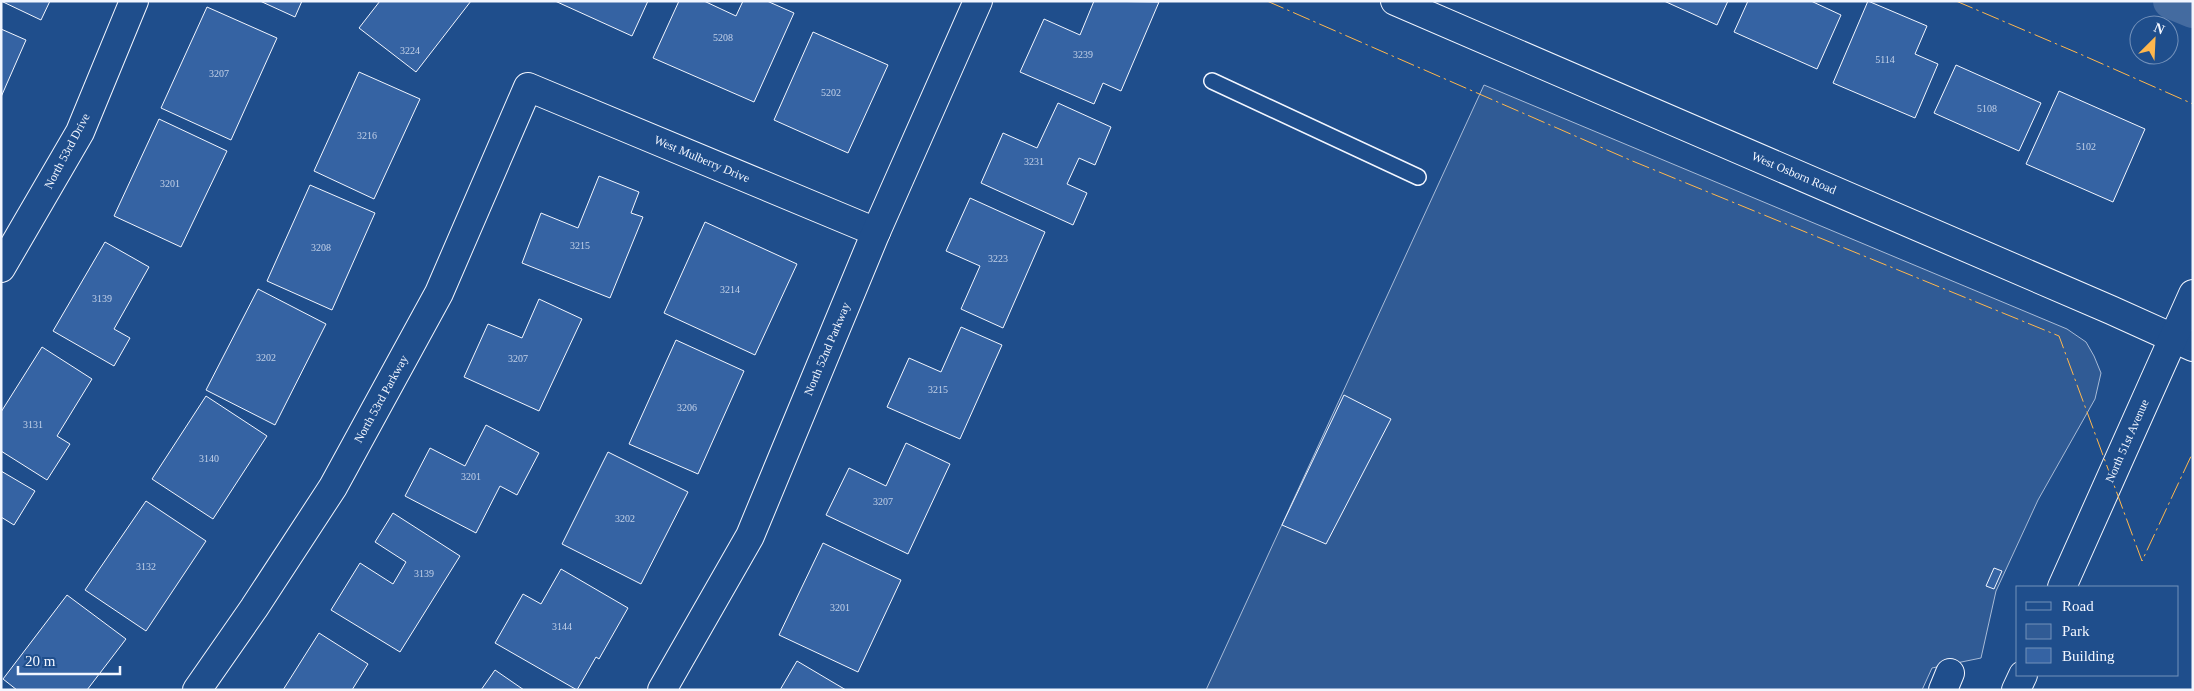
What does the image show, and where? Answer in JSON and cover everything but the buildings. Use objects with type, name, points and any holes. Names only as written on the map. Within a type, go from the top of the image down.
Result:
[{"type":"street","name":"North 53rd Drive","points":[[1,268],[80,132],[134,1]]},
{"type":"street","name":"North 52nd Parkway","points":[[662,690],[750,536],[876,232],[978,1]]},
{"type":"street","name":"West Osborn Road","points":[[1395,1],[2183,343]]},
{"type":"street","name":"West Mulberry Drive","points":[[528,87],[876,232]]},
{"type":"street","name":"North 53rd Parkway","points":[[197,690],[254,608],[333,487],[439,293],[528,87]]},
{"type":"street","name":"North 51st Avenue","points":[[2062,586],[2183,343],[2193,294]]},
{"type":"street","points":[[2016,690],[2023,676]]},
{"type":"lane","points":[[1212,81],[1418,177]]},
{"type":"green space","points":[[1484,85],[2067,329],[2086,342],[2101,373],[2095,399],[2038,500],[1996,591],[1981,658],[1932,668],[1922,690],[1206,690]]},
{"type":"waterway","points":[[2171,1],[2193,10]]},
{"type":"power","points":[[1267,1],[1630,160],[2059,336],[2142,561],[2193,452]]},
{"type":"power","points":[[1956,1],[2193,104]]}]
